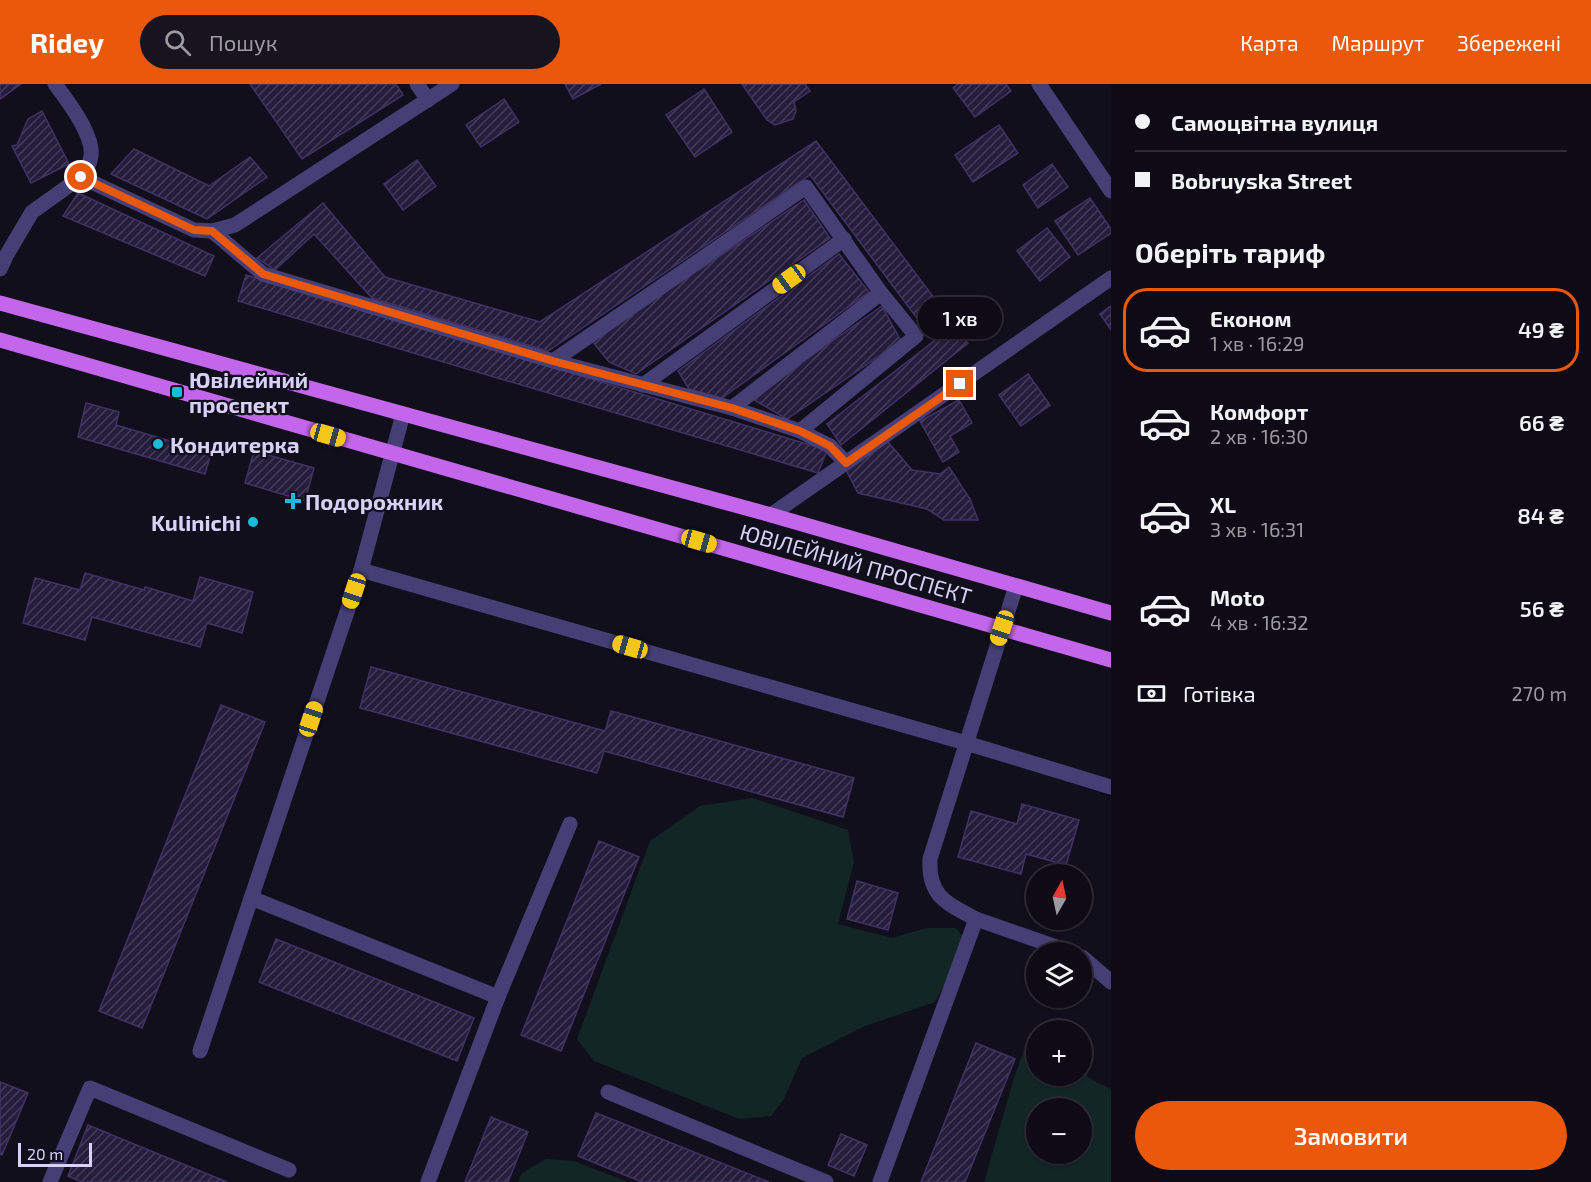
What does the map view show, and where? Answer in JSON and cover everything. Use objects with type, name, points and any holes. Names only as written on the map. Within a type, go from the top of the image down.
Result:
[{"type":"main road","name":"ЮВІЛЕЙНИЙ ПРОСПЕКТ","points":[[0,303],[771,516],[1111,613]]},
{"type":"main road","name":"ЮВІЛЕЙНИЙ ПРОСПЕКТ","points":[[0,340],[1111,660]]},
{"type":"street","points":[[0,269],[32,212],[81,177],[91,157],[89,141],[68,102],[55,84]]},
{"type":"street","points":[[417,84],[429,100]]},
{"type":"street","points":[[81,177],[194,230],[212,231],[235,225],[452,84]]},
{"type":"street","points":[[1039,84],[1111,191]]},
{"type":"street","points":[[553,361],[807,187],[881,293],[916,336],[800,431]]},
{"type":"street","points":[[212,231],[263,274],[553,361],[732,408],[800,431],[830,446],[846,463]]},
{"type":"street","points":[[643,385],[844,239]]},
{"type":"street","points":[[771,516],[1111,278]]},
{"type":"street","points":[[732,408],[881,293]]},
{"type":"street","points":[[200,1051],[361,570],[403,414]]},
{"type":"street","points":[[361,570],[966,743],[1111,787]]},
{"type":"street","points":[[1016,586],[930,859],[929,876],[934,890],[950,905],[976,919],[1042,942]]},
{"type":"street","points":[[428,1182],[498,997],[570,824]]},
{"type":"street","points":[[251,898],[498,997]]},
{"type":"street","points":[[880,1182],[976,919]]},
{"type":"street","points":[[1092,966],[1111,982]]},
{"type":"street","points":[[50,1182],[90,1088],[289,1170]]},
{"type":"street","points":[[608,1092],[826,1182]]},
{"type":"green space","points":[[752,798],[848,830],[854,862],[838,924],[892,938],[927,928],[956,928],[964,938],[960,953],[935,1002],[865,1026],[802,1058],[784,1099],[771,1116],[739,1119],[594,1061],[577,1039],[650,841],[700,806]]},
{"type":"green space","points":[[1026,1045],[1026,1086],[1092,1086],[1092,1080],[1111,1089],[1111,1182],[984,1182]]},
{"type":"green space","points":[[546,1159],[574,1161],[628,1182],[518,1182],[522,1173]]},
{"type":"building","points":[[0,84],[21,84],[0,99]]},
{"type":"building","points":[[250,84],[396,84],[403,95],[302,159]]},
{"type":"building","points":[[565,84],[601,84],[573,99]]},
{"type":"building","points":[[742,84],[805,84],[810,91],[794,102],[796,111],[793,119],[775,125],[767,120]]},
{"type":"building","points":[[958,84],[1006,84],[1011,91],[975,117],[953,88]]},
{"type":"building","points":[[704,89],[732,132],[695,157],[666,115]]},
{"type":"building","points":[[504,99],[519,122],[481,147],[466,125]]},
{"type":"building","points":[[42,111],[69,164],[31,183],[12,146],[17,145],[28,119]]},
{"type":"building","points":[[999,125],[1018,153],[973,182],[955,155]]},
{"type":"building","points":[[816,141],[968,343],[841,445],[827,424],[934,341],[810,175],[548,351],[372,298],[314,234],[275,270],[257,258],[323,203],[385,277],[540,322]]},
{"type":"building","points":[[134,149],[209,186],[250,157],[267,177],[207,219],[111,174]]},
{"type":"building","points":[[417,160],[436,186],[403,210],[384,184]]},
{"type":"building","points":[[1052,164],[1068,187],[1038,208],[1023,185]]},
{"type":"building","points":[[78,193],[214,256],[205,276],[63,216]]},
{"type":"building","points":[[1090,198],[1111,229],[1111,233],[1078,255],[1055,221]]},
{"type":"building","points":[[804,200],[830,238],[636,374],[609,362],[592,341]]},
{"type":"building","points":[[1047,228],[1070,257],[1040,281],[1017,251]]},
{"type":"building","points":[[839,254],[869,292],[722,398],[689,389],[678,371]]},
{"type":"building","points":[[246,275],[827,450],[818,473],[238,301]]},
{"type":"building","points":[[882,306],[901,341],[787,419],[751,398]]},
{"type":"building","points":[[1111,306],[1111,330],[1100,314]]},
{"type":"building","points":[[1028,374],[1050,405],[1021,426],[999,395]]},
{"type":"building","points":[[959,400],[972,423],[950,436],[959,452],[943,462],[920,421]]},
{"type":"building","points":[[86,403],[119,412],[116,425],[211,453],[205,474],[78,437]]},
{"type":"building","points":[[888,442],[912,470],[940,474],[949,467],[970,499],[978,520],[944,520],[927,509],[858,493],[846,470]]},
{"type":"building","points":[[254,451],[314,468],[305,501],[245,483]]},
{"type":"building","points":[[85,573],[193,601],[200,577],[253,592],[242,633],[207,623],[200,647],[92,617],[85,640],[23,623],[35,578],[80,590]]},
{"type":"building","points":[[371,667],[605,731],[611,711],[854,778],[843,817],[604,751],[597,773],[360,708]]},
{"type":"building","points":[[221,705],[265,722],[142,1028],[99,1011]]},
{"type":"building","points":[[1022,804],[1079,820],[1066,864],[1026,854],[1021,874],[958,857],[971,811],[1017,824]]},
{"type":"building","points":[[599,841],[639,857],[561,1051],[521,1035]]},
{"type":"building","points":[[857,881],[898,893],[888,930],[847,919]]},
{"type":"building","points":[[276,939],[474,1018],[457,1061],[259,982]]},
{"type":"building","points":[[976,1043],[1015,1059],[965,1182],[921,1182]]},
{"type":"building","points":[[0,1082],[28,1093],[2,1155],[0,1154]]},
{"type":"building","points":[[596,1113],[769,1182],[642,1182],[578,1156]]},
{"type":"building","points":[[491,1117],[528,1132],[508,1182],[465,1182]]},
{"type":"building","points":[[88,1125],[227,1182],[82,1182],[68,1176]]},
{"type":"building","points":[[841,1134],[867,1145],[854,1176],[828,1165]]},
{"type":"place","name":"Ювілейний проспект","points":[[177,392]]},
{"type":"place","name":"Кондитерка","points":[[158,444]]},
{"type":"place","name":"Подорожник","points":[[293,501]]},
{"type":"place","name":"Kulinichi","points":[[253,522]]},
{"type":"route","points":[[81,177],[194,230],[212,231],[263,274],[553,361],[732,408],[800,431],[830,446],[846,463],[960,384]]}]
